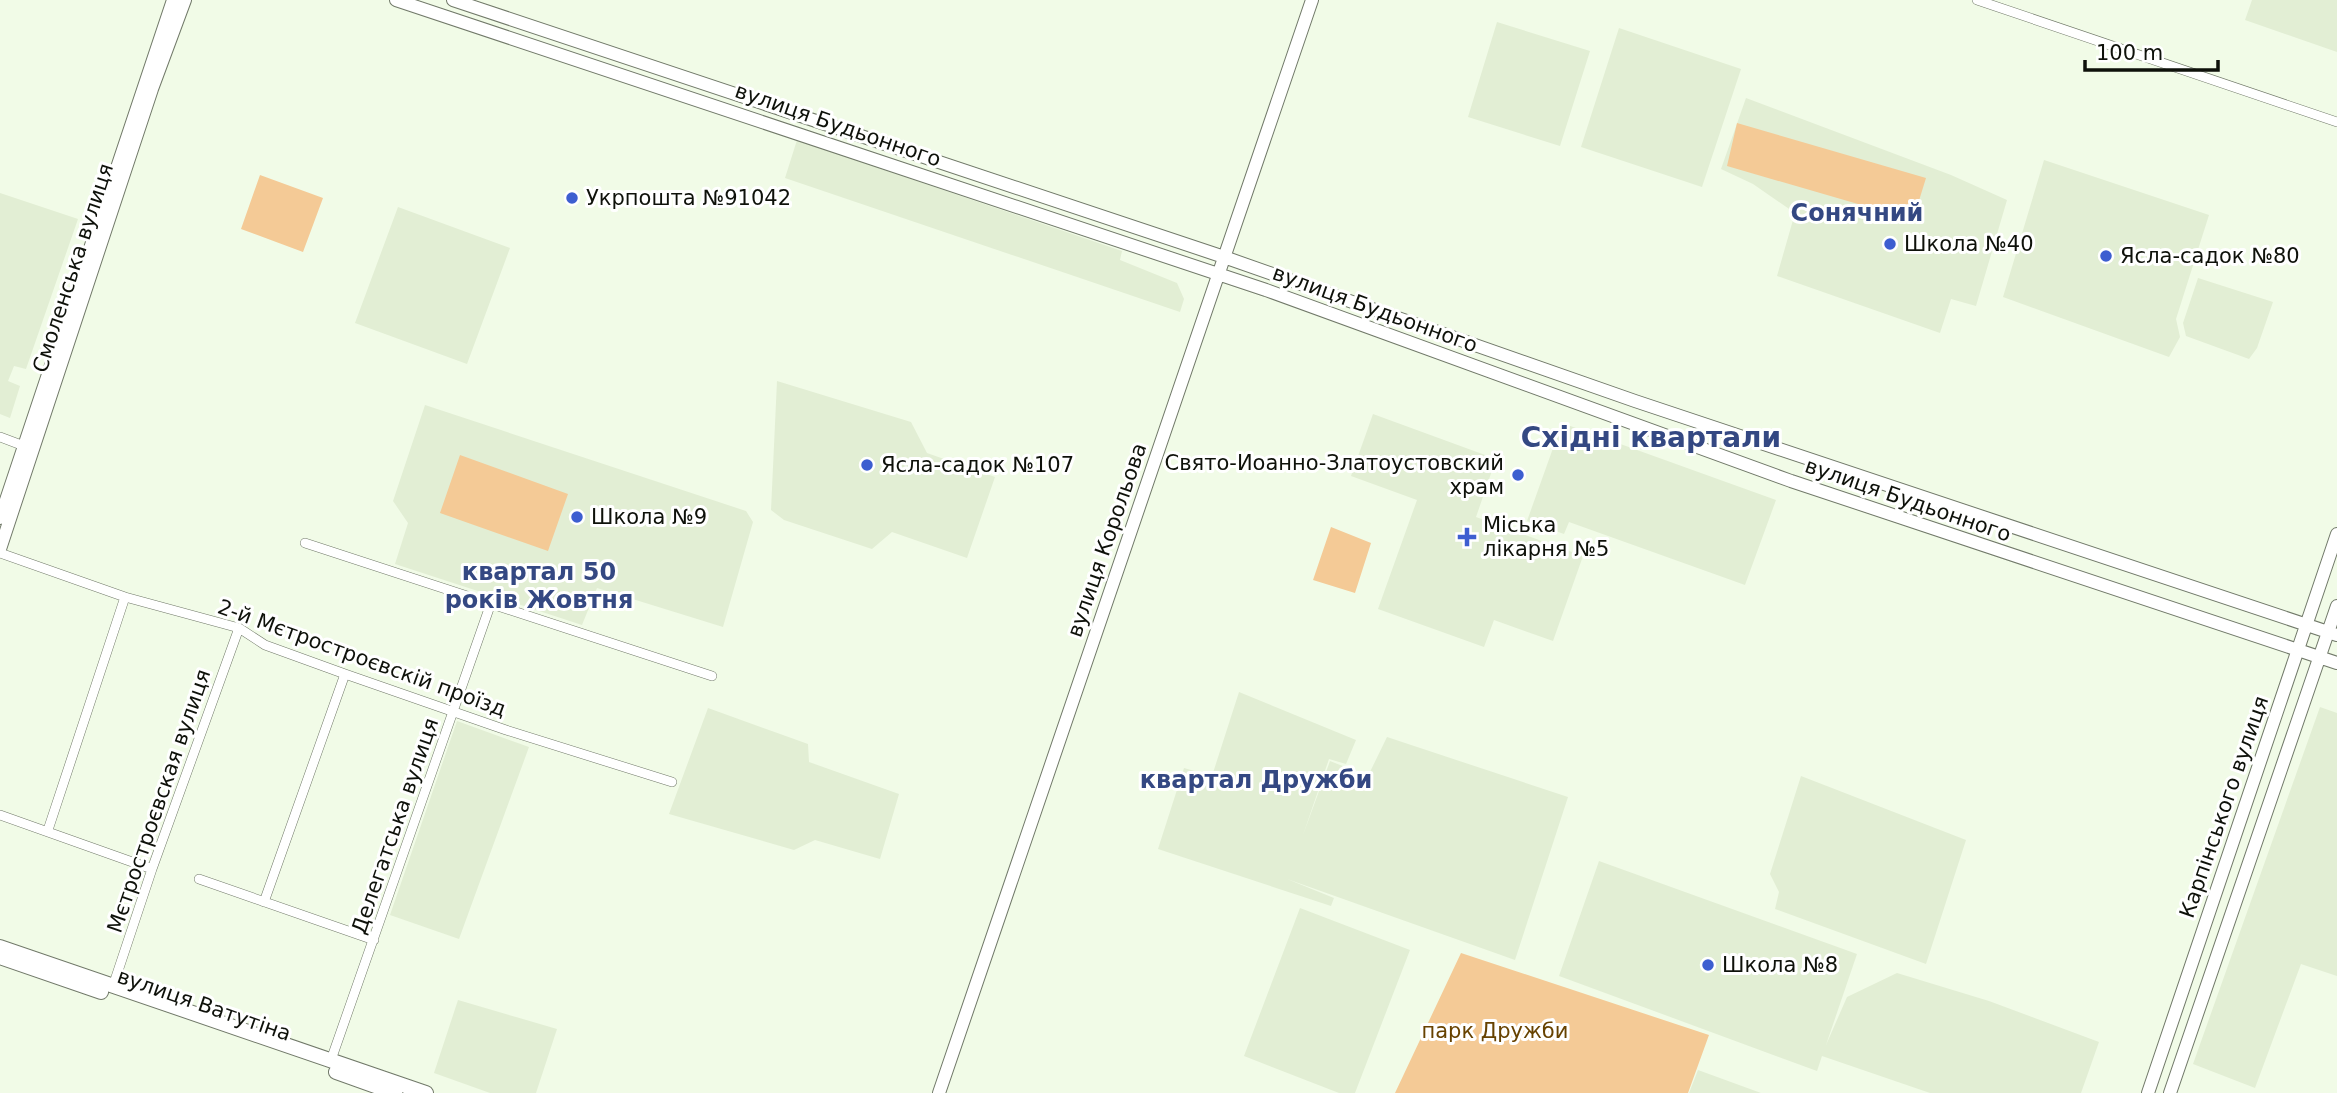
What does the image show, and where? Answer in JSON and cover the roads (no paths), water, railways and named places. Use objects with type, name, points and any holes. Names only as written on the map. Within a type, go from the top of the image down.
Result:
[{"type":"main road","name":"Смоленська вулиця","points":[[0,518],[173,0]]},
{"type":"main road","name":"Смоленська вулиця","points":[[0,551],[185,0]]},
{"type":"main road","name":"вулиця Будьонного","points":[[396,0],[821,139],[1218,274],[1791,481],[2337,663]]},
{"type":"main road","name":"вулиця Будьонного","points":[[453,0],[1224,257],[1635,401],[2333,634]]},
{"type":"main road","name":"вулиця Корольова","points":[[939,1093],[1312,0]]},
{"type":"main road","name":"Карпінського вулиця","points":[[2148,1093],[2337,534]]},
{"type":"main road","name":"Карпінського вулиця","points":[[2170,1093],[2319,657],[2333,634],[2337,606]]},
{"type":"main road","points":[[0,947],[426,1093]]},
{"type":"main road","name":"вулиця Ватутіна","points":[[0,957],[395,1093]]},
{"type":"street","points":[[1976,0],[2337,122]]},
{"type":"street","points":[[0,437],[24,446]]},
{"type":"street","points":[[305,543],[712,676]]},
{"type":"street","name":"2-й Мєтростроєвскій проїзд","points":[[0,551],[125,597],[239,628],[265,645],[345,674],[672,782]]},
{"type":"street","points":[[48,830],[125,597]]},
{"type":"street","name":"Делегатська вулиця","points":[[331,1060],[491,603]]},
{"type":"street","name":"Мєтростроєвская вулиця","points":[[113,986],[239,628]]},
{"type":"street","points":[[264,902],[345,674]]},
{"type":"street","points":[[0,815],[152,869]]},
{"type":"street","points":[[199,879],[374,940]]},
{"type":"place","name":"Укрпошта №91042","points":[[572,198]]},
{"type":"place","name":"Школа №40","points":[[1890,244]]},
{"type":"place","name":"Ясла-садок №80","points":[[2106,256]]},
{"type":"place","name":"Ясла-садок №107","points":[[867,465]]},
{"type":"place","name":"Свято-Иоанно-Златоустовский храм","points":[[1518,475]]},
{"type":"place","name":"Школа №9","points":[[577,517]]},
{"type":"place","name":"Міська лікарня №5","points":[[1467,537]]},
{"type":"place","name":"Школа №8","points":[[1708,965]]},
{"type":"district","name":"Сонячний","points":[[1857,213]]},
{"type":"district","name":"Східні квартали","points":[[1651,437]]},
{"type":"district","name":"квартал 50 років Жовтня","points":[[539,586]]},
{"type":"district","name":"квартал Дружби","points":[[1256,780]]},
{"type":"park label","name":"парк Дружби","points":[[1495,1031]]}]
